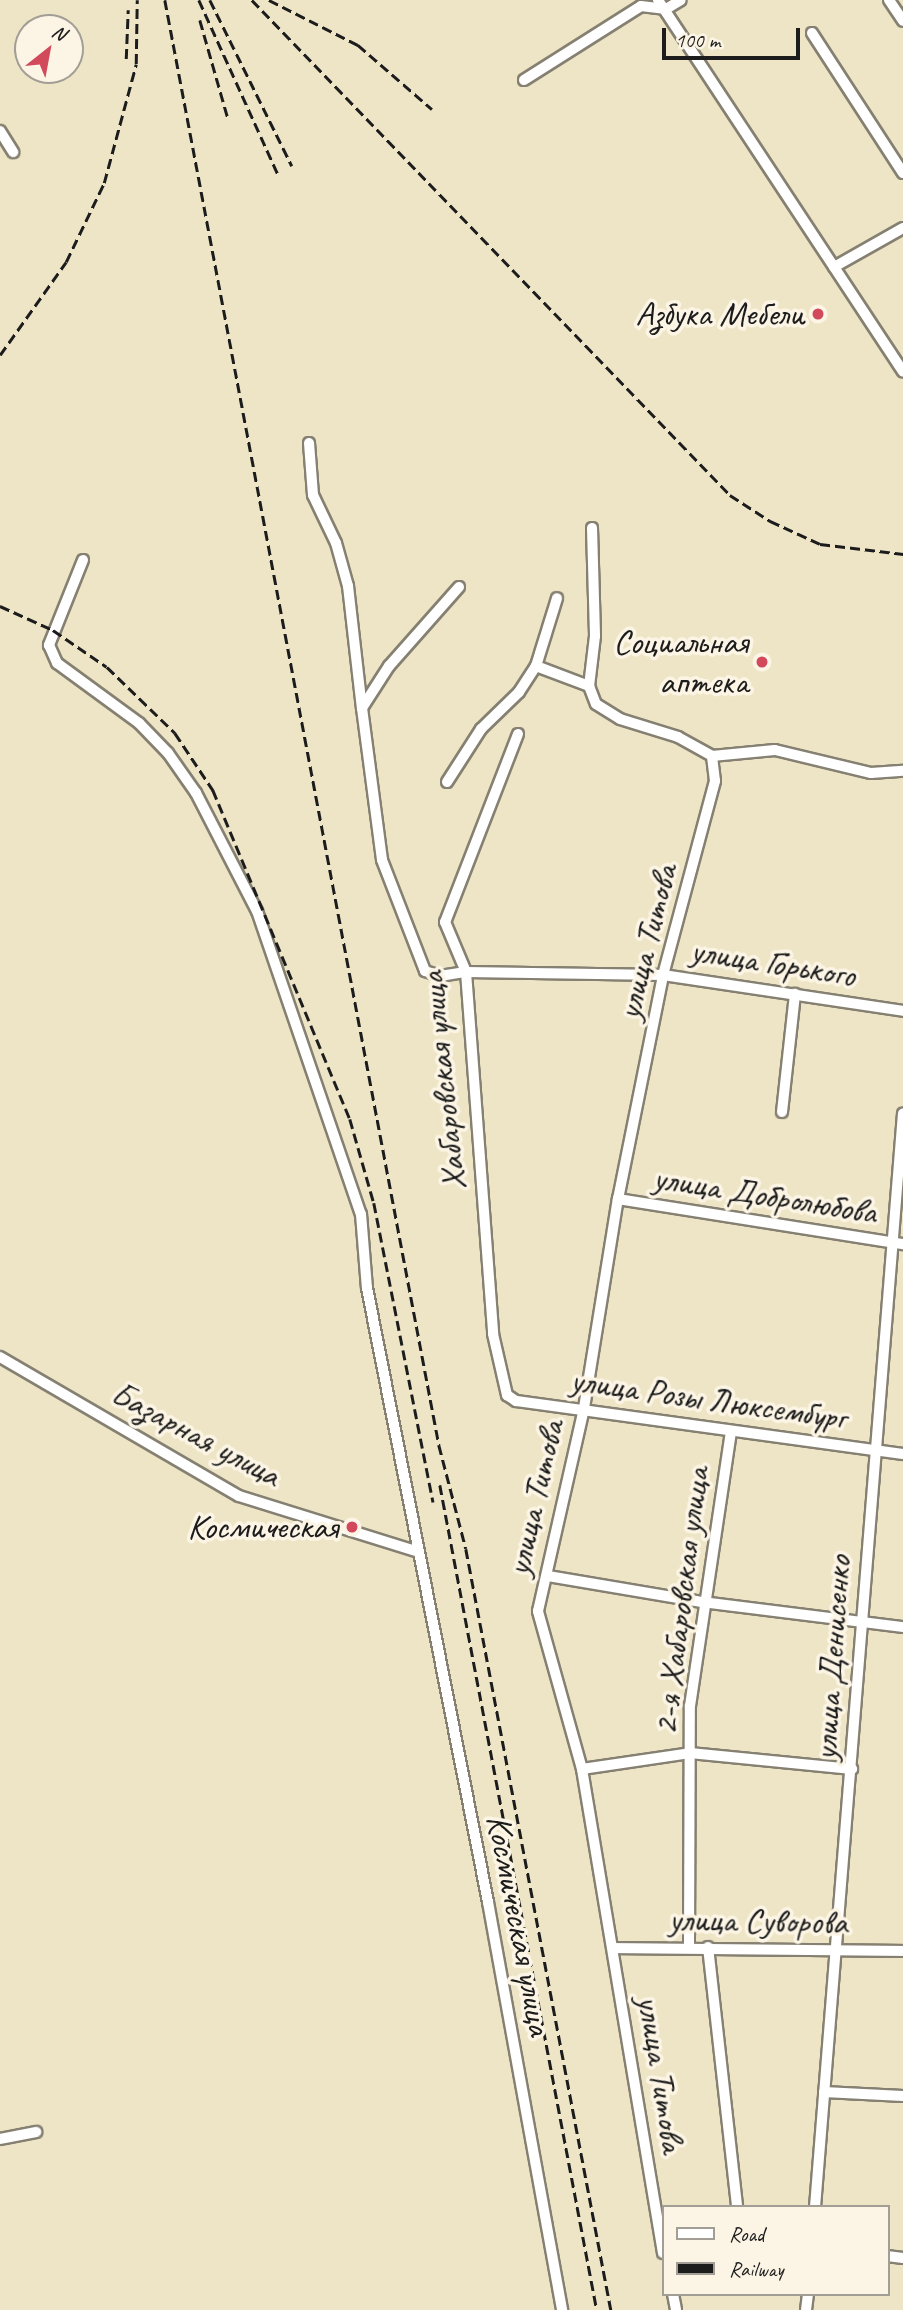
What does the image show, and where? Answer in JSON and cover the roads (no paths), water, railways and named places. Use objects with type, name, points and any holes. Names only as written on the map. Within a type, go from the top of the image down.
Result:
[{"type":"street","points":[[659,0],[903,372]]},
{"type":"street","points":[[524,80],[641,6],[667,9],[681,0]]},
{"type":"street","points":[[889,0],[903,21]]},
{"type":"street","points":[[812,33],[903,173]]},
{"type":"street","points":[[0,131],[13,152]]},
{"type":"street","points":[[834,267],[903,228]]},
{"type":"street","points":[[309,443],[313,495],[336,543],[348,586],[362,708]]},
{"type":"street","points":[[592,528],[595,636],[589,686],[596,704],[620,719],[678,737],[712,756],[775,750],[871,773],[903,771]]},
{"type":"street","name":"Космическая улица","points":[[83,560],[49,645],[57,663],[139,723],[168,753],[197,793],[257,911],[361,1214],[367,1288],[416,1551],[488,1902],[562,2310]]},
{"type":"street","points":[[362,708],[389,666],[459,586]]},
{"type":"street","points":[[447,782],[481,729],[519,692],[536,666],[557,598]]},
{"type":"street","points":[[536,666],[589,686]]},
{"type":"street","name":"улица Горького","points":[[362,708],[382,860],[425,971],[440,976],[466,972],[663,975],[903,1011]]},
{"type":"street","name":"Хабаровская улица","points":[[507,1395],[494,1334],[466,972],[445,922],[518,734]]},
{"type":"street","name":"улица Титова","points":[[662,2247],[582,1769],[538,1611],[584,1408],[618,1199],[663,975],[715,781],[712,756]]},
{"type":"street","points":[[782,1112],[795,994]]},
{"type":"street","name":"улица Денисенко","points":[[815,2205],[864,1622],[874,1452],[898,1244],[903,1114]]},
{"type":"street","name":"улица Добролюбова","points":[[618,1199],[898,1244]]},
{"type":"street","name":"Базарная улица","points":[[0,1357],[239,1496],[416,1551]]},
{"type":"street","name":"улица Розы Люксембург","points":[[507,1395],[516,1401],[584,1408],[874,1452],[903,1454]]},
{"type":"street","name":"2-я Хабаровская улица","points":[[689,1946],[690,1706],[702,1602],[732,1431]]},
{"type":"street","points":[[548,1576],[702,1602],[903,1627]]},
{"type":"street","points":[[582,1769],[690,1753],[852,1769]]},
{"type":"street","name":"улица Суворова","points":[[613,1948],[689,1946],[903,1951]]},
{"type":"street","points":[[708,1947],[737,2205]]},
{"type":"street","points":[[824,2092],[903,2096]]},
{"type":"street","points":[[0,2139],[36,2132]]},
{"type":"railway","points":[[0,355],[66,262],[104,183],[136,64],[137,0]]},
{"type":"railway","points":[[165,0],[439,1445],[466,1549],[611,2310]]},
{"type":"railway","points":[[199,0],[278,174]]},
{"type":"railway","points":[[210,0],[292,166]]},
{"type":"railway","points":[[252,0],[730,495],[770,521],[820,544],[903,554]]},
{"type":"railway","points":[[269,0],[358,45],[432,109]]},
{"type":"railway","points":[[126,59],[128,10]]},
{"type":"railway","points":[[200,20],[228,118]]},
{"type":"railway","points":[[0,606],[53,630],[107,667],[175,733],[213,790],[350,1119],[374,1203],[433,1502]]},
{"type":"railway","points":[[440,1485],[597,2310]]},
{"type":"place","name":"Азбука Мебели","points":[[818,314]]},
{"type":"place","name":"Социальная аптека","points":[[762,662]]},
{"type":"place","name":"Космическая","points":[[352,1527]]}]
